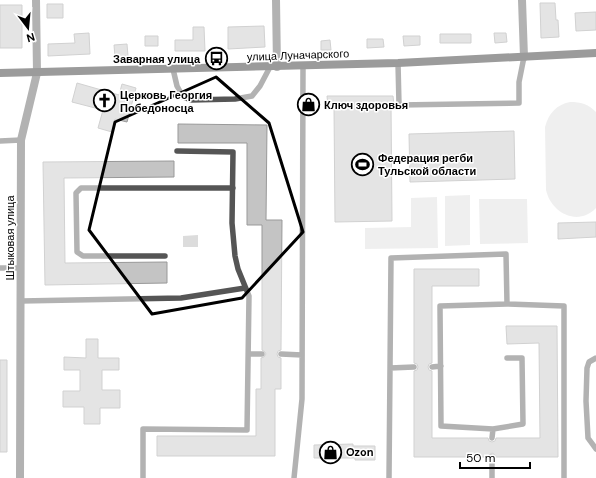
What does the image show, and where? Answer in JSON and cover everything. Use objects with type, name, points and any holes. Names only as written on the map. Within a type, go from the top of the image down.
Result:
[{"type":"main road","name":"улица Луначарского","points":[[0,73],[173,70],[398,63],[596,53]]},
{"type":"street","name":"Штыковая улица","points":[[20,478],[21,140],[37,73],[36,0]]},
{"type":"street","points":[[273,67],[276,0]]},
{"type":"street","points":[[522,0],[524,57]]},
{"type":"lane","points":[[398,63],[399,105],[519,103],[519,82],[524,57]]},
{"type":"lane","points":[[294,478],[302,398],[303,66]]},
{"type":"lane","points":[[173,70],[177,86],[183,97],[190,100],[228,99],[252,96],[273,67]]},
{"type":"lane","points":[[0,141],[21,140]]},
{"type":"lane","points":[[143,478],[143,429],[247,430],[249,296],[238,268],[232,223],[233,152],[177,152]]},
{"type":"lane","points":[[165,256],[83,256],[77,252],[76,193],[81,188],[233,188]]},
{"type":"lane","points":[[389,478],[391,258],[506,254],[507,304]]},
{"type":"lane","points":[[0,268],[21,268]]},
{"type":"lane","points":[[21,301],[181,298],[245,288]]},
{"type":"lane","points":[[507,358],[522,358],[523,424],[493,429],[441,426],[440,306],[507,304],[564,306],[564,478]]},
{"type":"lane","points":[[248,354],[262,354]]},
{"type":"lane","points":[[281,354],[302,355]]},
{"type":"lane","points":[[596,358],[589,362],[587,368],[586,401],[588,438],[596,450]]},
{"type":"lane","points":[[432,367],[441,366]]},
{"type":"lane","points":[[390,368],[414,367]]},
{"type":"lane","points":[[492,438],[493,429]]},
{"type":"lane","points":[[492,457],[492,478]]},
{"type":"highlighted area","points":[[216,77],[269,123],[303,232],[242,298],[152,314],[89,230],[115,122]]},
{"type":"shaded area","points":[[570,102],[584,104],[596,112],[596,208],[589,214],[574,217],[559,211],[553,205],[546,190],[545,127],[554,110],[565,103]]},
{"type":"shaded area","points":[[470,195],[470,245],[445,246],[445,196]]},
{"type":"shaded area","points":[[437,197],[438,248],[365,249],[365,228],[411,227],[411,198]]},
{"type":"shaded area","points":[[479,199],[527,199],[528,243],[480,244]]},
{"type":"shaded area","points":[[198,235],[198,247],[183,247],[183,236]]},
{"type":"building","points":[[540,3],[555,3],[559,37],[541,38]]},
{"type":"building","points":[[47,4],[63,4],[63,18],[47,18]]},
{"type":"building","points":[[0,5],[22,5],[22,48],[0,48]]},
{"type":"building","points":[[596,12],[596,30],[576,31],[575,13]]},
{"type":"building","points":[[264,26],[265,47],[228,49],[228,27]]},
{"type":"building","points":[[193,27],[204,27],[205,51],[175,51],[175,40],[193,40]]},
{"type":"building","points":[[89,33],[90,54],[48,56],[48,44],[75,43],[74,34]]},
{"type":"building","points":[[494,33],[506,33],[507,42],[495,43]]},
{"type":"building","points":[[440,34],[471,34],[471,43],[440,43]]},
{"type":"building","points":[[145,36],[158,36],[158,46],[145,46]]},
{"type":"building","points":[[403,36],[420,36],[420,45],[404,46]]},
{"type":"building","points":[[367,39],[383,39],[384,47],[367,48]]},
{"type":"building","points":[[330,40],[331,50],[321,50],[321,41]]},
{"type":"building","points":[[127,44],[128,56],[115,57],[114,45]]},
{"type":"building","points":[[77,83],[119,95],[122,84],[136,88],[127,122],[115,119],[112,132],[98,128],[103,110],[72,102]]},
{"type":"building","name":"Федерация регби Тульской области","points":[[327,96],[393,96],[394,105],[391,105],[392,221],[335,222],[334,107],[328,107]]},
{"type":"building","points":[[178,124],[267,125],[266,220],[282,220],[281,350],[278,351],[277,354],[278,357],[281,358],[281,389],[275,389],[275,456],[157,456],[157,436],[256,436],[256,389],[261,389],[261,358],[266,354],[262,350],[262,225],[247,225],[247,143],[178,143]]},
{"type":"building","points":[[514,131],[515,179],[410,182],[409,134]]},
{"type":"building","points":[[174,161],[174,177],[64,178],[65,263],[167,262],[167,283],[45,285],[43,162]]},
{"type":"building","points":[[596,222],[596,237],[558,239],[558,223]]},
{"type":"building","points":[[414,269],[479,269],[479,286],[432,286],[432,363],[429,364],[428,367],[429,370],[432,371],[432,438],[488,438],[489,441],[492,442],[495,441],[496,438],[540,438],[539,343],[507,344],[506,326],[557,326],[558,457],[496,457],[492,453],[488,457],[414,457],[414,371],[417,370],[418,367],[417,364],[414,363]]},
{"type":"building","points":[[86,339],[98,339],[98,358],[119,358],[119,370],[102,370],[102,390],[120,390],[120,408],[100,408],[100,424],[84,424],[84,407],[63,407],[63,391],[80,391],[80,370],[64,370],[64,357],[86,358]]},
{"type":"building","points":[[0,360],[7,360],[7,452],[0,452]]},
{"type":"building","points":[[353,444],[353,446],[375,446],[375,460],[355,460],[355,458],[314,458],[314,445]]},
{"type":"place","name":"Заварная улица","points":[[216,59]]},
{"type":"place","name":"Церковь Георгия Победоносца","points":[[105,101]]},
{"type":"place","name":"Ключ здоровья","points":[[308,105]]},
{"type":"place","name":"Федерация регби Тульской области","points":[[363,164]]},
{"type":"place","name":"Ozon","points":[[330,452]]}]
